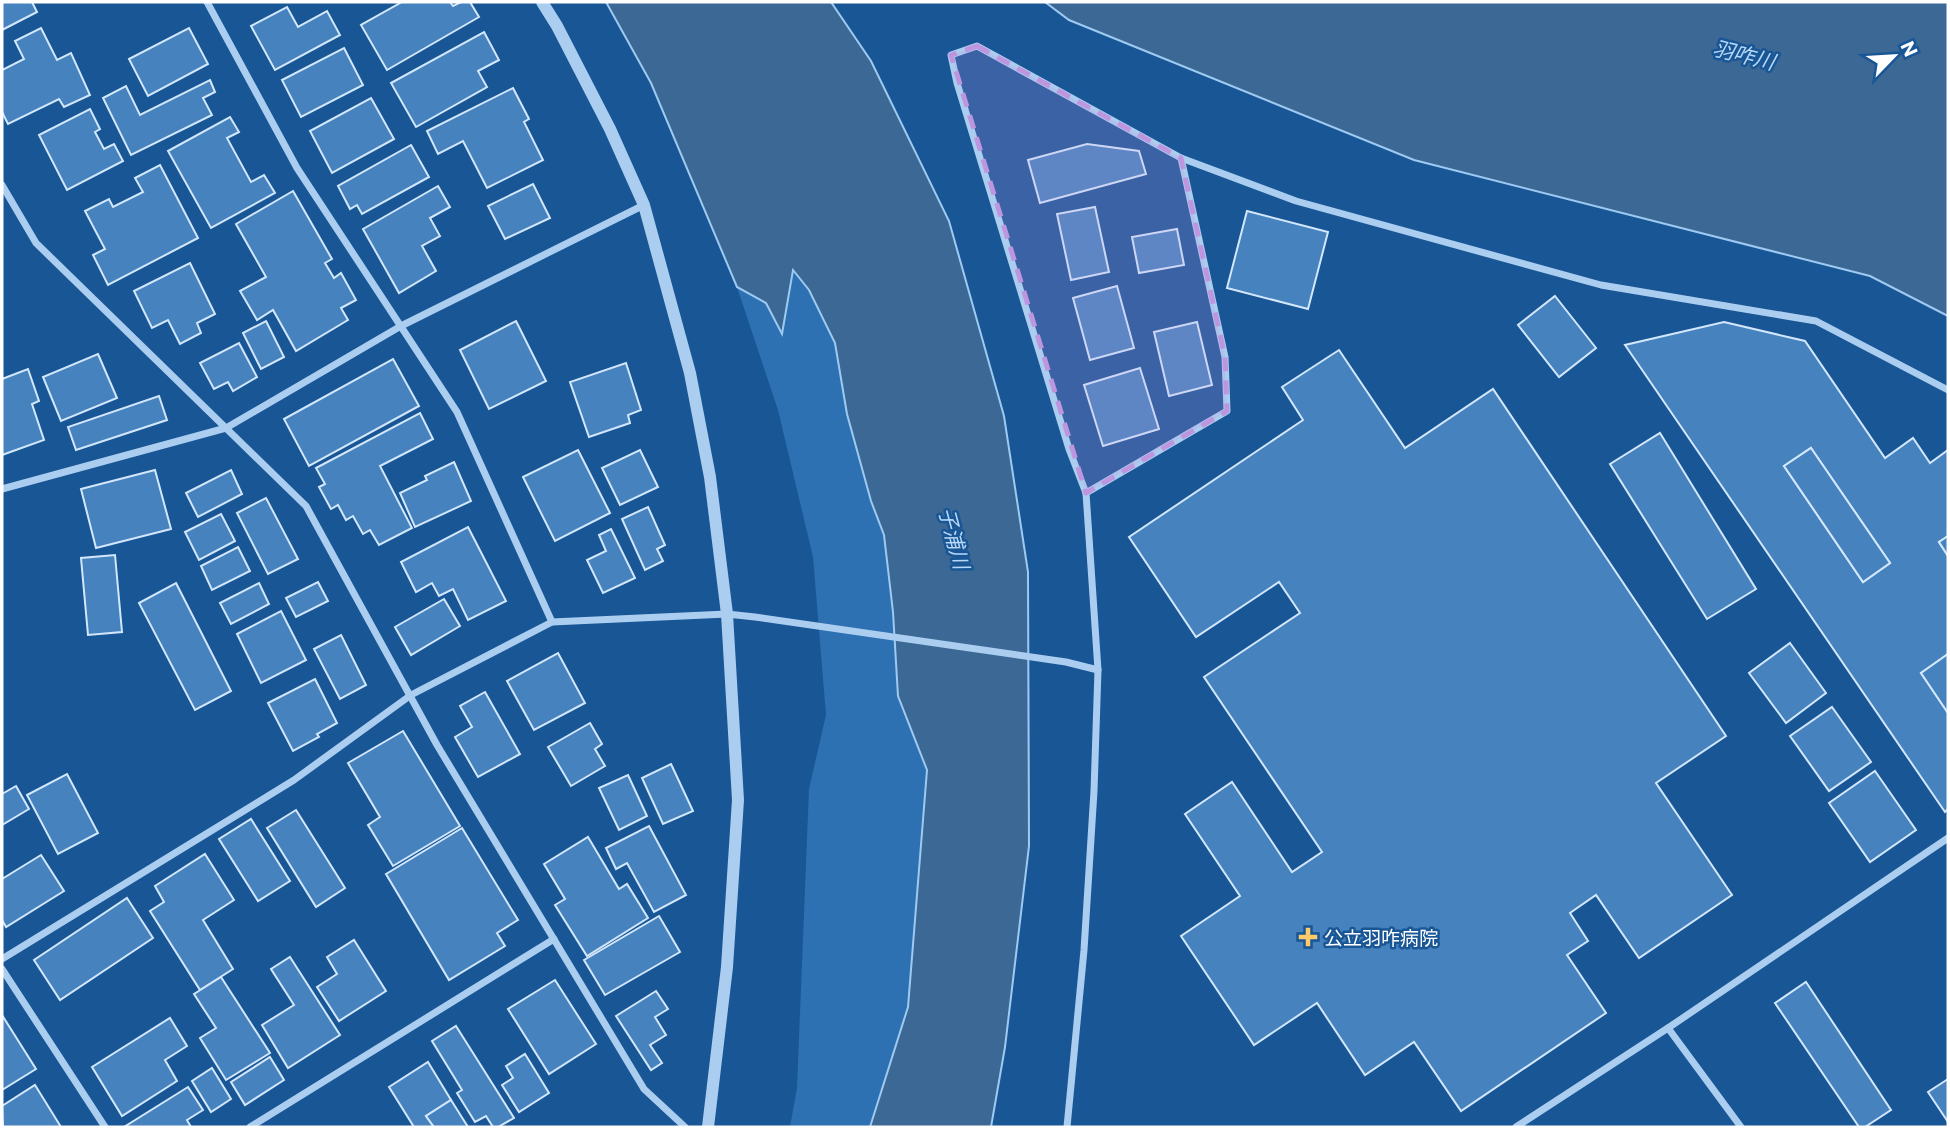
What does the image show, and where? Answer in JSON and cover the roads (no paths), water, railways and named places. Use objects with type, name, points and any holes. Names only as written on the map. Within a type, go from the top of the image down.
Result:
[{"type":"street","points":[[207,2],[297,168],[457,412],[552,622]]},
{"type":"street","points":[[542,2],[610,129],[644,205],[690,373],[710,477],[727,614],[738,800],[727,967],[708,1127]]},
{"type":"street","points":[[1068,1127],[1084,950],[1098,670],[1086,493],[1069,449],[957,83],[951,55],[977,46],[1181,158],[1296,201],[1601,285],[1816,321],[1948,390]]},
{"type":"street","points":[[1086,493],[1227,411],[1225,357],[1181,158]]},
{"type":"street","points":[[2,185],[36,243],[306,506],[437,745],[645,1089],[685,1127]]},
{"type":"street","points":[[2,489],[226,428],[401,326],[644,205]]},
{"type":"street","points":[[2,959],[294,780],[411,695],[552,622],[727,614],[1066,662],[1098,670]]},
{"type":"street","points":[[1516,1127],[1668,1028],[1948,838]]},
{"type":"street","points":[[250,1127],[554,939]]},
{"type":"street","points":[[2,969],[105,1127]]},
{"type":"street","points":[[1668,1028],[1741,1127]]},
{"type":"water","name":"子浦川","points":[[606,2],[831,2],[871,61],[949,221],[1004,416],[1028,572],[1029,846],[1005,1047],[991,1127],[870,1127],[908,1007],[927,770],[898,696],[893,612],[884,535],[871,501],[847,414],[835,343],[809,290],[793,270],[782,334],[766,303],[737,287],[651,83]]},
{"type":"water","name":"羽咋川","points":[[1045,2],[1948,2],[1948,316],[1870,276],[1414,160],[1069,20]]},
{"type":"place","name":"公立羽咋病院","points":[[1308,937]]}]
